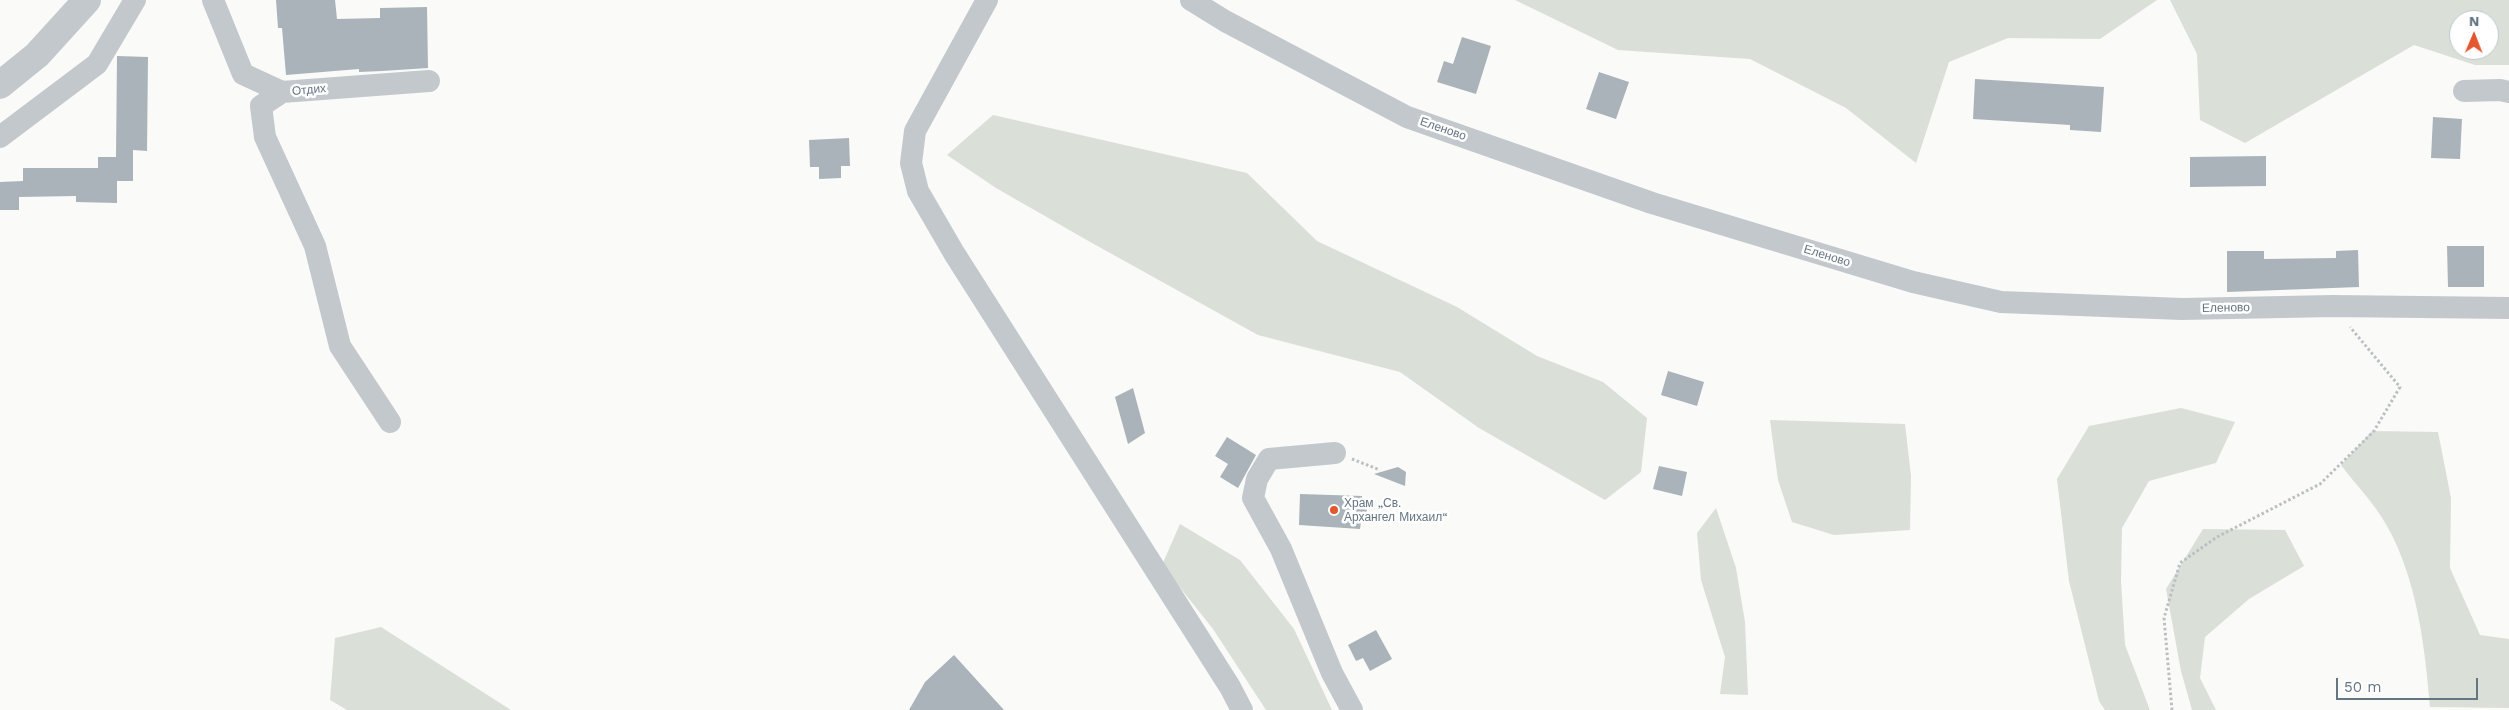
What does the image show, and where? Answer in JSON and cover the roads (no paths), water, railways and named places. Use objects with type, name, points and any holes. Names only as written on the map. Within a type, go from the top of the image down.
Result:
[{"type":"street","points":[[0,85],[37,55],[86,0]]},
{"type":"street","points":[[0,137],[97,64],[135,0]]},
{"type":"street","name":"Отдих","points":[[214,0],[243,74],[282,92],[429,81]]},
{"type":"street","points":[[986,0],[915,131],[911,163],[918,191],[954,253],[1230,686],[1242,710]]},
{"type":"street","name":"Еленово","points":[[1191,0],[1225,21],[1407,117],[1652,203],[1913,282],[2001,302],[2182,309],[2333,306],[2509,308]]},
{"type":"street","points":[[2464,91],[2500,90],[2509,92]]},
{"type":"street","points":[[282,92],[260,106],[265,136],[315,246],[340,346],[390,422]]},
{"type":"street","points":[[1335,453],[1269,459],[1257,479],[1253,498],[1281,549],[1332,673],[1352,710]]},
{"type":"place","name":"Храм „Св. Архангел Михаил“","points":[[1334,510]]}]
